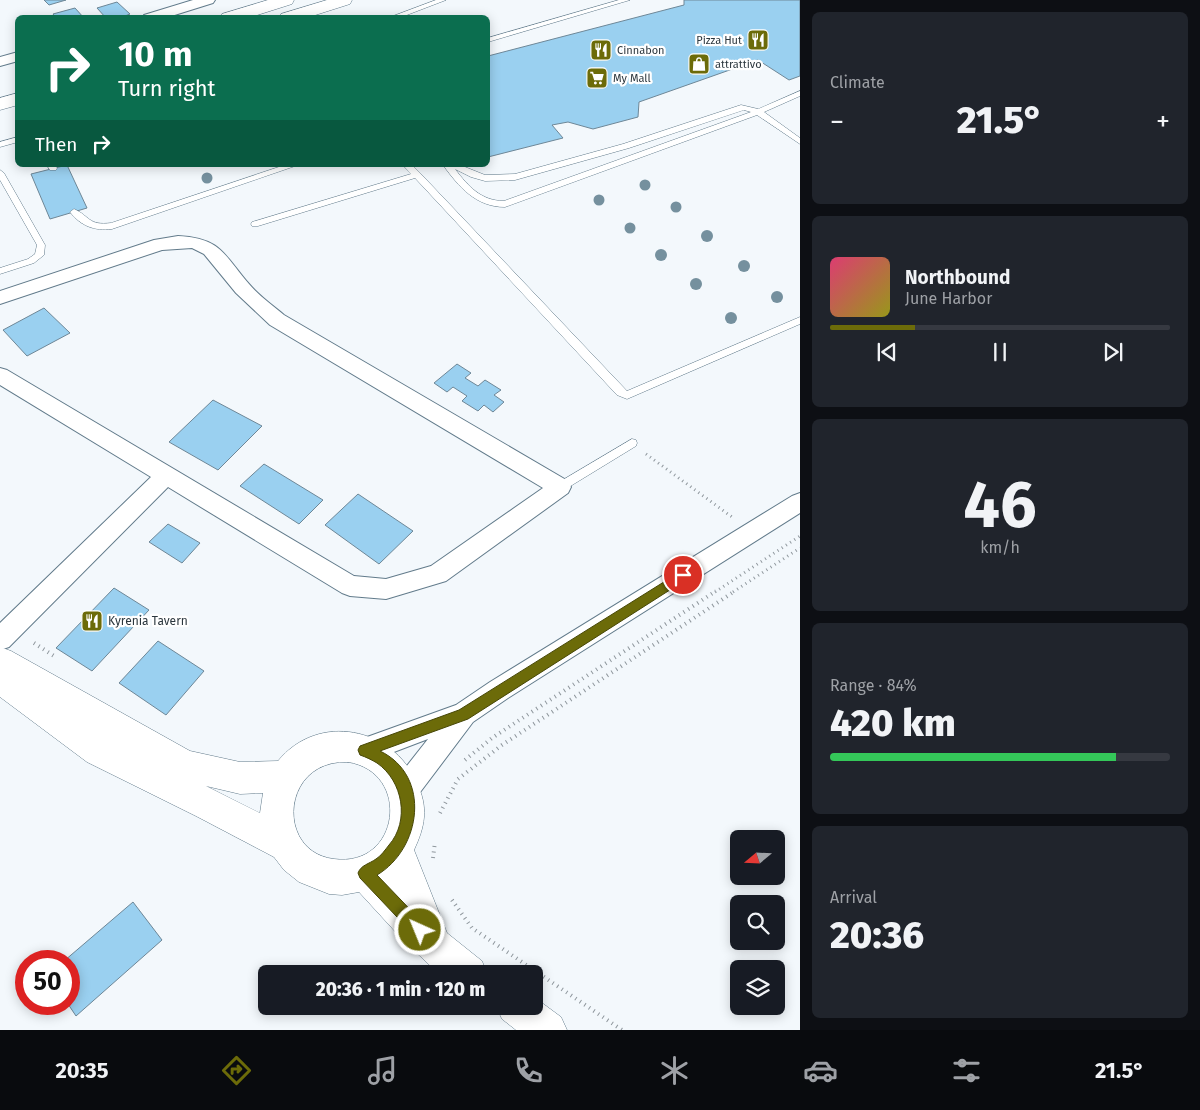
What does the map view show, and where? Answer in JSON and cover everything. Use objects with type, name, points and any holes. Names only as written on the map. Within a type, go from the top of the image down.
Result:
[{"type":"main road","points":[[238,15],[286,0]]},
{"type":"main road","points":[[296,15],[344,0]]},
{"type":"main road","points":[[0,86],[15,82]]},
{"type":"main road","points":[[0,104],[15,100]]},
{"type":"main road","points":[[0,661],[184,765],[240,778],[288,777]]},
{"type":"main road","points":[[0,679],[98,751],[208,804],[283,844]]},
{"type":"main road","points":[[345,747],[365,750],[382,759],[396,772],[405,790],[409,809],[406,829],[396,848],[382,864],[365,873],[346,878],[327,876],[309,870],[294,858],[283,844],[277,826],[276,809],[280,792],[288,777],[299,764],[313,754],[329,748],[345,747]]},
{"type":"main road","points":[[396,848],[435,944]]},
{"type":"main road","points":[[365,873],[456,965]]},
{"type":"main road","points":[[527,1015],[548,1030]]},
{"type":"street","points":[[159,15],[208,0]]},
{"type":"street","points":[[0,62],[15,57]]},
{"type":"street","points":[[0,298],[160,244],[185,240],[208,246],[223,261],[244,289],[277,320],[560,487],[438,574],[386,589],[350,586],[0,375]]},
{"type":"street","points":[[6,633],[167,475]]},
{"type":"street","points":[[365,750],[464,714],[800,502]]},
{"type":"street","points":[[405,790],[464,714]]},
{"type":"lane","points":[[400,15],[443,0]]},
{"type":"lane","points":[[490,39],[627,0]]},
{"type":"lane","points":[[449,167],[475,197],[490,203],[505,204],[758,112],[800,93]]},
{"type":"lane","points":[[457,167],[486,178],[515,177],[626,146],[744,107],[758,112],[800,142]]},
{"type":"lane","points":[[0,145],[15,140]]},
{"type":"lane","points":[[74,212],[82,221],[90,226],[101,228],[112,226],[288,167]]},
{"type":"lane","points":[[409,167],[621,392],[627,395],[800,320]]},
{"type":"lane","points":[[0,173],[41,245],[40,255],[31,261],[0,271]]},
{"type":"lane","points":[[255,224],[416,175]]},
{"type":"lane","points":[[560,487],[632,443]]},
{"type":"path","points":[[632,443],[736,520]]},
{"type":"path","points":[[461,762],[492,738],[800,536]]},
{"type":"path","points":[[439,815],[458,779],[502,745],[800,548]]},
{"type":"path","points":[[6,633],[59,659]]},
{"type":"path","points":[[436,841],[433,858],[436,866]]},
{"type":"path","points":[[450,897],[472,928],[622,1030]]},
{"type":"building","points":[[44,0],[66,0],[49,5]]},
{"type":"building","name":"My Mall","points":[[684,0],[800,0],[800,76],[789,80],[758,60],[639,102],[638,117],[593,129],[568,122],[552,125],[563,138],[490,156],[490,55],[684,5]]},
{"type":"building","points":[[117,2],[130,14],[103,15],[97,8]]},
{"type":"building","points":[[75,8],[81,15],[54,15]]},
{"type":"building","points":[[59,167],[68,167],[87,208],[50,219],[31,174]]},
{"type":"building","points":[[44,308],[70,333],[27,356],[3,330]]},
{"type":"building","points":[[457,364],[471,373],[465,378],[478,386],[485,380],[501,390],[494,395],[504,402],[493,412],[484,405],[478,411],[462,401],[467,396],[453,387],[447,392],[434,383]]},
{"type":"building","points":[[213,400],[262,426],[218,470],[169,442]]},
{"type":"building","points":[[264,464],[323,500],[299,524],[240,486]]},
{"type":"building","points":[[358,494],[413,531],[379,564],[325,525]]},
{"type":"building","points":[[168,524],[200,543],[182,563],[149,542]]},
{"type":"building","points":[[114,588],[149,610],[92,671],[56,648]]},
{"type":"building","points":[[158,641],[204,671],[166,715],[119,683]]},
{"type":"building","points":[[133,902],[162,940],[80,1012],[80,950],[77,950]]},
{"type":"place","name":"Pizza Hut","points":[[758,40]]},
{"type":"place","name":"Cinnabon","points":[[601,50]]},
{"type":"place","name":"attrattivo","points":[[699,64]]},
{"type":"place","name":"My Mall","points":[[597,78]]},
{"type":"place","name":"Kyrenia Tavern","points":[[92,621]]},
{"type":"route","points":[[420,930],[365,873],[382,864],[396,848],[406,829],[409,809],[405,790],[396,772],[382,759],[365,750],[464,714],[499,690],[683,575]]}]
